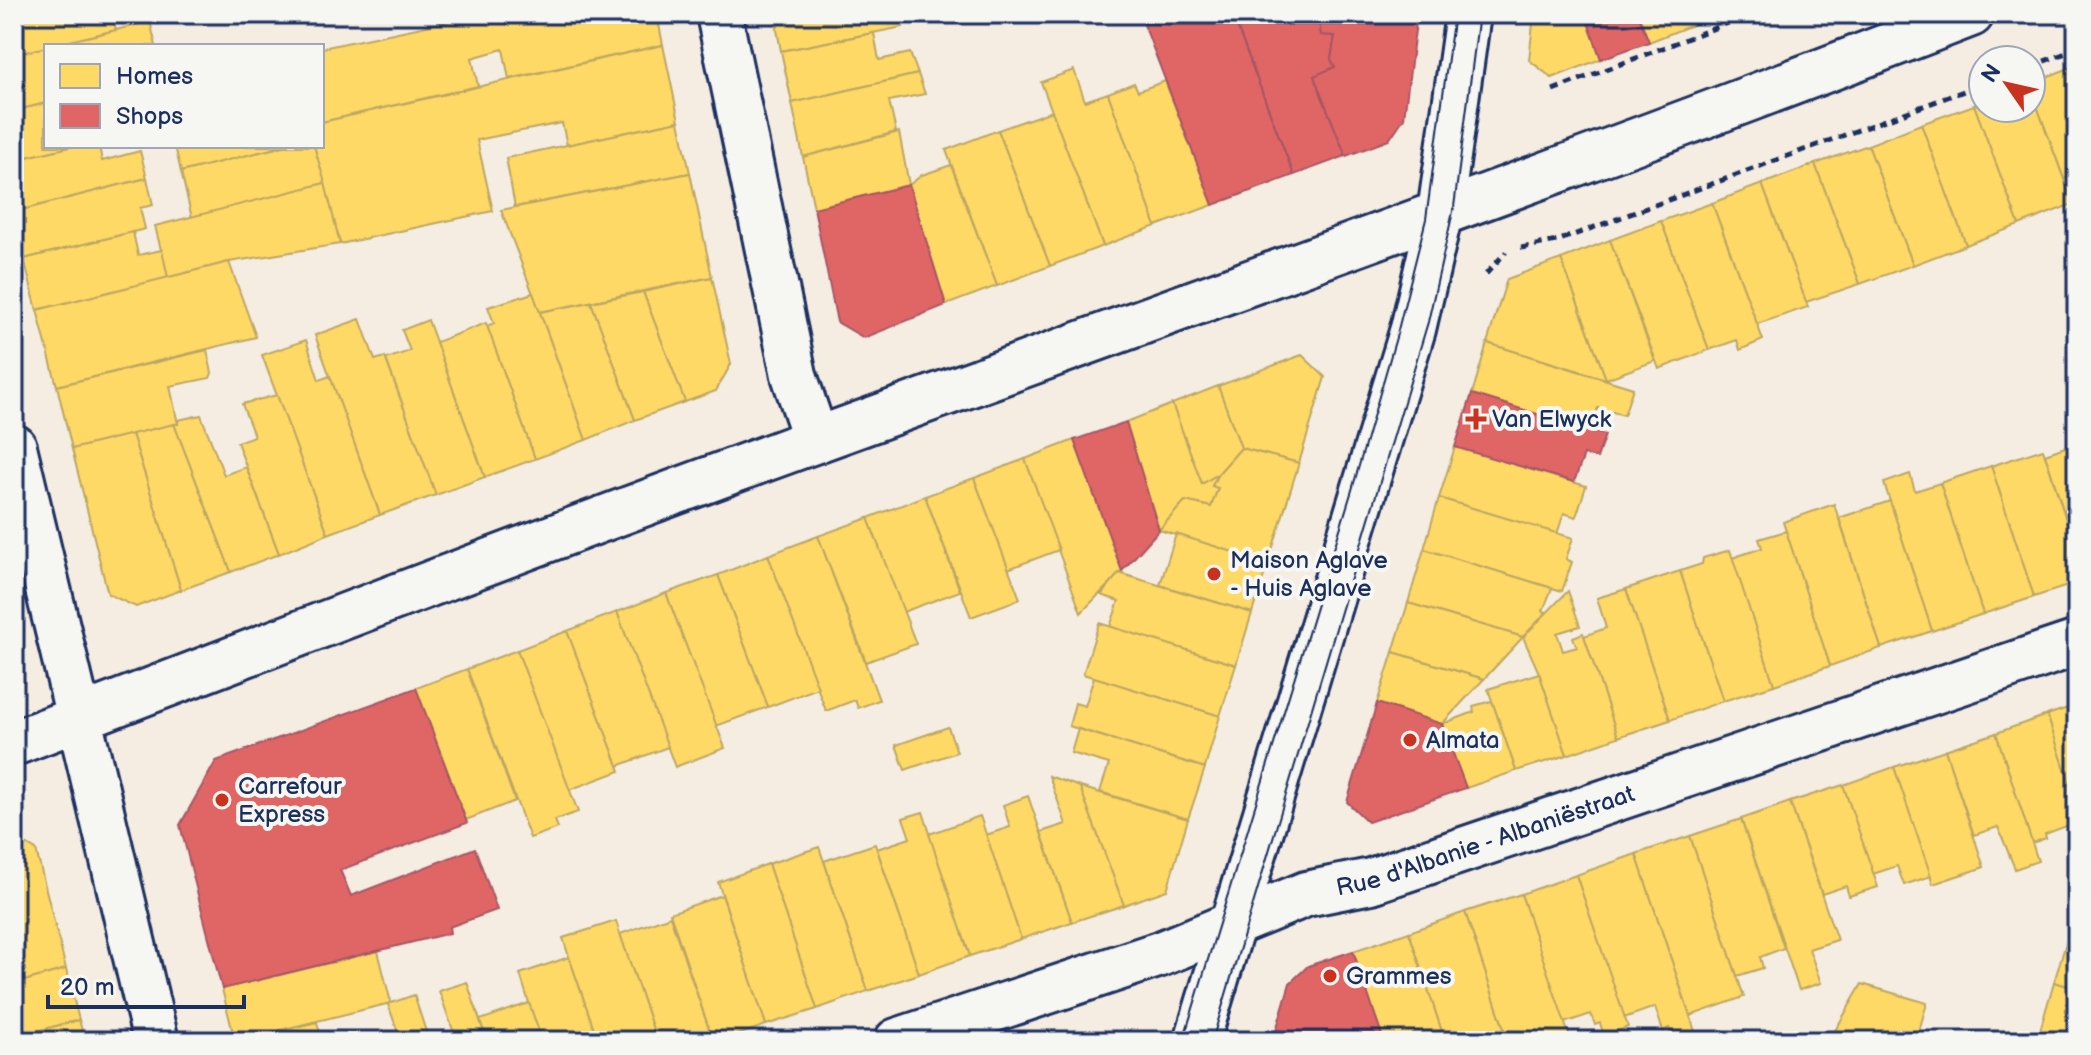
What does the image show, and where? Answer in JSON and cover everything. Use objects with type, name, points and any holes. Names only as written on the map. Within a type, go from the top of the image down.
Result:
[{"type":"street","points":[[719,14],[794,375],[816,440]]},
{"type":"street","points":[[1197,1041],[1413,329],[1440,213],[1468,14]]},
{"type":"street","points":[[14,743],[816,440],[1750,99],[1971,14]]},
{"type":"street","points":[[14,447],[156,1041]]},
{"type":"street","name":"Rue d'Albanie - Albaniëstraat","points":[[897,1041],[1160,954],[1306,894],[1371,881],[2077,643]]},
{"type":"path","points":[[1553,90],[1751,14]]},
{"type":"path","points":[[2047,60],[2077,49]]},
{"type":"path","points":[[1508,250],[1557,241],[1967,90]]},
{"type":"building: Homes","points":[[14,14],[112,14],[116,30],[59,44],[44,44],[44,48],[14,55]]},
{"type":"building: Homes","points":[[483,14],[657,14],[663,45],[509,79],[503,49],[472,58],[478,86],[324,122],[324,48]]},
{"type":"building: Homes","points":[[774,14],[900,14],[903,27],[781,51]]},
{"type":"building: Homes","points":[[1534,14],[1585,14],[1601,59],[1552,78],[1529,60]]},
{"type":"building: Homes","points":[[1638,14],[1691,14],[1695,24],[1649,42]]},
{"type":"building: Homes","points":[[1691,14],[1721,14],[1695,24]]},
{"type":"building: Homes","points":[[150,21],[156,44],[57,44]]},
{"type":"building: Homes","points":[[874,33],[879,60],[910,53],[918,74],[792,103],[781,51]]},
{"type":"building: Homes","points":[[663,45],[679,121],[567,145],[562,123],[477,140],[493,211],[340,244],[315,148],[324,148],[324,122]]},
{"type":"building: Homes","points":[[44,48],[44,104],[14,111],[14,55]]},
{"type":"building: Homes","points":[[2077,65],[2077,174],[2064,179],[2044,124],[2047,124],[2047,77]]},
{"type":"building: Homes","points":[[1074,70],[1085,101],[1108,93],[1156,226],[1103,246],[1041,82]]},
{"type":"building: Homes","points":[[918,74],[925,94],[889,101],[896,132],[803,157],[792,103]]},
{"type":"building: Homes","points":[[1165,81],[1213,205],[1156,226],[1108,93],[1134,83],[1138,91]]},
{"type":"building: Homes","points":[[44,104],[44,148],[65,148],[14,160],[14,111]]},
{"type":"building: Homes","points":[[1967,108],[1967,124],[1981,124],[2019,225],[1966,245],[1921,124]]},
{"type":"building: Homes","points":[[1052,111],[1103,246],[1050,266],[998,130]]},
{"type":"building: Homes","points":[[679,121],[690,173],[515,207],[506,158]]},
{"type":"building: Homes","points":[[1921,124],[1966,245],[1913,265],[1868,145]]},
{"type":"building: Homes","points":[[1981,124],[2044,124],[2073,204],[2019,225]]},
{"type":"building: Homes","points":[[998,130],[1050,266],[997,286],[946,150]]},
{"type":"building: Homes","points":[[899,132],[909,185],[814,208],[803,157]]},
{"type":"building: Homes","points":[[1868,145],[1913,265],[1860,284],[1815,164]]},
{"type":"building: Homes","points":[[65,148],[99,148],[102,161],[140,151],[147,178],[14,212],[14,160]]},
{"type":"building: Homes","points":[[175,148],[276,148],[181,172]]},
{"type":"building: Homes","points":[[276,148],[315,148],[325,183],[192,218],[181,172]]},
{"type":"building: Homes","points":[[1815,164],[1860,284],[1806,302],[1762,184]]},
{"type":"building: Homes","points":[[951,165],[997,286],[946,305],[909,185],[922,175]]},
{"type":"building: Homes","points":[[690,173],[712,277],[540,312],[501,210]]},
{"type":"building: Homes","points":[[147,178],[153,205],[140,208],[145,229],[24,259],[14,212]]},
{"type":"building: Homes","points":[[325,183],[340,244],[229,262],[168,278],[155,226]]},
{"type":"building: Homes","points":[[1762,184],[1808,307],[1757,324],[1712,203]]},
{"type":"building: Homes","points":[[1712,203],[1763,340],[1740,350],[1737,340],[1709,350],[1661,221]]},
{"type":"building: Homes","points":[[1661,221],[1709,350],[1659,369],[1610,240]]},
{"type":"building: Homes","points":[[133,232],[138,255],[162,250],[168,278],[37,310],[24,259]]},
{"type":"building: Homes","points":[[1610,240],[1655,361],[1606,379],[1561,259]]},
{"type":"building: Homes","points":[[1561,259],[1606,379],[1487,343],[1507,279]]},
{"type":"building: Homes","points":[[229,262],[256,337],[57,386],[37,310]]},
{"type":"building: Homes","points":[[712,277],[731,364],[716,391],[685,402],[643,292]]},
{"type":"building: Homes","points":[[643,292],[685,402],[635,420],[591,302]]},
{"type":"building: Homes","points":[[533,293],[586,440],[535,459],[487,326],[494,323],[488,307]]},
{"type":"building: Homes","points":[[591,302],[635,420],[586,440],[540,312]]},
{"type":"building: Homes","points":[[360,319],[375,360],[385,357],[436,495],[380,515],[315,335]]},
{"type":"building: Homes","points":[[428,320],[485,477],[436,495],[386,359],[410,351],[402,330]]},
{"type":"building: Homes","points":[[486,323],[535,459],[485,477],[436,342]]},
{"type":"building: Homes","points":[[306,340],[319,380],[330,376],[380,515],[328,534],[262,355]]},
{"type":"building: Homes","points":[[1487,343],[1633,388],[1624,415],[1598,408],[1590,430],[1472,394]]},
{"type":"building: Homes","points":[[207,350],[212,373],[210,378],[170,386],[178,424],[72,449],[57,386]]},
{"type":"building: Homes","points":[[1302,355],[1325,377],[1299,463],[1241,448],[1218,386]]},
{"type":"building: Homes","points":[[1218,386],[1241,448],[1218,474],[1202,484],[1172,404]]},
{"type":"building: Homes","points":[[277,395],[328,534],[279,554],[237,442],[254,436],[242,404]]},
{"type":"building: Homes","points":[[1172,404],[1202,484],[1218,474],[1212,486],[1218,488],[1211,507],[1185,501],[1159,530],[1126,422]]},
{"type":"building: Homes","points":[[201,415],[224,475],[246,467],[279,554],[231,572],[174,424],[178,424],[178,420]]},
{"type":"building: Homes","points":[[174,424],[231,572],[181,590],[132,434]]},
{"type":"building: Homes","points":[[132,434],[181,590],[136,607],[108,594],[72,449]]},
{"type":"building: Homes","points":[[1074,440],[1122,571],[1081,613],[1025,459]]},
{"type":"building: Homes","points":[[2077,443],[2077,553],[2045,454]]},
{"type":"building: Homes","points":[[1455,447],[1586,486],[1576,517],[1564,513],[1557,534],[1439,498]]},
{"type":"building: Homes","points":[[1241,448],[1299,463],[1268,563],[1159,530],[1185,501],[1211,507],[1218,488],[1212,486],[1218,474]]},
{"type":"building: Homes","points":[[2043,449],[2077,553],[2077,583],[2034,597],[1991,466]]},
{"type":"building: Homes","points":[[1025,459],[1059,550],[1008,569],[974,478]]},
{"type":"building: Homes","points":[[1991,466],[2034,597],[1983,614],[1940,483]]},
{"type":"building: Homes","points":[[1910,474],[1915,491],[1940,483],[1983,614],[1932,631],[1884,483]]},
{"type":"building: Homes","points":[[974,478],[1020,599],[971,617],[925,496]]},
{"type":"building: Homes","points":[[925,496],[960,591],[903,612],[868,518]]},
{"type":"building: Homes","points":[[1439,498],[1573,538],[1566,559],[1572,562],[1562,591],[1424,549]]},
{"type":"building: Homes","points":[[1890,501],[1932,631],[1881,648],[1839,518]]},
{"type":"building: Homes","points":[[1834,504],[1881,648],[1830,666],[1783,522]]},
{"type":"building: Homes","points":[[868,518],[916,644],[866,662],[818,536]]},
{"type":"building: Homes","points":[[1786,531],[1830,666],[1774,685],[1732,558],[1762,548],[1759,539]]},
{"type":"building: Homes","name":"Maison Aglave - Huis Aglave","points":[[1176,534],[1268,563],[1252,613],[1160,585]]},
{"type":"building: Homes","points":[[818,536],[879,700],[858,708],[855,700],[826,711],[768,555]]},
{"type":"building: Homes","points":[[1424,549],[1552,588],[1543,611],[1547,612],[1523,637],[1408,603]]},
{"type":"building: Homes","points":[[1730,550],[1774,685],[1723,701],[1680,571],[1702,564],[1703,558]]},
{"type":"building: Homes","points":[[768,555],[818,688],[768,707],[718,575]]},
{"type":"building: Homes","points":[[1680,571],[1723,701],[1670,720],[1626,589]]},
{"type":"building: Homes","points":[[1119,573],[1252,613],[1236,665],[1110,627],[1119,601],[1101,595]]},
{"type":"building: Homes","points":[[718,575],[768,707],[716,726],[666,593]]},
{"type":"building: Homes","points":[[1626,589],[1670,720],[1618,737],[1584,636],[1606,628],[1597,598]]},
{"type":"building: Homes","points":[[1568,591],[1580,626],[1557,633],[1563,651],[1577,647],[1573,637],[1583,633],[1618,737],[1567,755],[1539,673],[1523,637]]},
{"type":"building: Homes","points":[[666,593],[725,748],[675,767],[617,612]]},
{"type":"building: Homes","points":[[1408,603],[1523,637],[1484,679],[1393,652]]},
{"type":"building: Homes","points":[[617,612],[668,747],[618,766],[567,631]]},
{"type":"building: Homes","points":[[1099,623],[1236,665],[1220,716],[1083,674]]},
{"type":"building: Homes","points":[[567,631],[620,771],[569,790],[517,650]]},
{"type":"building: Homes","points":[[517,650],[578,812],[555,820],[558,828],[530,838],[467,669]]},
{"type":"building: Homes","points":[[1393,652],[1484,679],[1442,724],[1377,703]]},
{"type":"building: Homes","points":[[467,669],[515,801],[466,820],[416,688]]},
{"type":"building: Homes","points":[[1539,673],[1567,755],[1516,771],[1488,689]]},
{"type":"building: Homes","points":[[1094,677],[1220,716],[1205,768],[1069,726],[1075,703],[1085,706]]},
{"type":"building: Homes","points":[[1492,701],[1516,771],[1466,788],[1442,724],[1474,712],[1473,706]]},
{"type":"building: Homes","points":[[2077,705],[2077,800],[2075,800],[2047,715]]},
{"type":"building: Homes","points":[[2047,715],[2077,805],[2077,822],[2045,834],[2046,838],[2032,843],[1996,733]]},
{"type":"building: Homes","points":[[948,727],[957,752],[905,770],[896,745]]},
{"type":"building: Homes","points":[[1078,729],[1205,768],[1188,819],[1100,792],[1109,764],[1071,753]]},
{"type":"building: Homes","points":[[1996,733],[2038,861],[2015,869],[1998,827],[1974,835],[1945,750]]},
{"type":"building: Homes","points":[[1945,750],[1984,867],[1933,884],[1894,767]]},
{"type":"building: Homes","points":[[1894,767],[1931,876],[1904,885],[1897,866],[1873,874],[1843,785]]},
{"type":"building: Homes","points":[[1049,776],[1080,787],[1124,905],[1072,922],[1041,832],[1066,824]]},
{"type":"building: Homes","points":[[1843,785],[1878,887],[1849,896],[1846,886],[1822,894],[1790,802]]},
{"type":"building: Homes","points":[[1080,787],[1188,819],[1167,890],[1124,905]]},
{"type":"building: Homes","points":[[1028,796],[1072,922],[1021,939],[986,835],[1010,827],[1003,805]]},
{"type":"building: Homes","points":[[1790,802],[1837,940],[1809,949],[1821,983],[1799,990],[1741,819]]},
{"type":"building: Homes","points":[[923,812],[970,956],[919,974],[877,849],[910,838],[903,818]]},
{"type":"building: Homes","points":[[980,816],[1021,939],[970,956],[929,834]]},
{"type":"building: Homes","points":[[1741,819],[1784,948],[1760,957],[1763,968],[1737,976],[1690,836]]},
{"type":"building: Homes","points":[[1690,836],[1744,997],[1690,1016],[1636,854]]},
{"type":"building: Homes","points":[[14,837],[36,850],[66,969],[14,984]]},
{"type":"building: Homes","points":[[875,844],[919,974],[868,991],[824,861]]},
{"type":"building: Homes","points":[[819,847],[868,991],[817,1009],[768,864]]},
{"type":"building: Homes","points":[[1636,854],[1698,1041],[1674,1041],[1669,1028],[1663,1031],[1655,1007],[1624,1018],[1576,875]]},
{"type":"building: Homes","points":[[768,864],[817,1009],[766,1025],[718,882]]},
{"type":"building: Homes","points":[[1576,875],[1628,1027],[1604,1036],[1600,1023],[1595,1025],[1591,1014],[1564,1023],[1521,894]]},
{"type":"building: Homes","points":[[1521,894],[1571,1041],[1508,1041],[1465,912]]},
{"type":"building: Homes","points":[[722,895],[766,1025],[713,1041],[670,913]]},
{"type":"building: Homes","points":[[1465,912],[1508,1041],[1445,1041],[1409,932]]},
{"type":"building: Homes","points":[[670,916],[713,1041],[657,1041],[620,934]]},
{"type":"building: Homes","points":[[2073,920],[2077,921],[2077,989],[2054,982]]},
{"type":"building: Homes","points":[[616,921],[657,1041],[598,1041],[569,957],[563,938]]},
{"type":"building: Homes","points":[[1409,932],[1445,1041],[1384,1041],[1353,951]]},
{"type":"building: Homes","points":[[378,951],[391,1003],[235,1041],[222,989]]},
{"type":"building: Homes","points":[[569,957],[598,1041],[542,1041],[520,974]]},
{"type":"building: Homes","points":[[66,969],[79,1020],[14,1037],[14,984]]},
{"type":"building: Homes","points":[[467,982],[487,1041],[431,1041],[454,1033],[439,991]]},
{"type":"building: Homes","points":[[2054,982],[2077,989],[2077,1041],[2052,1041],[2038,1037]]},
{"type":"building: Homes","points":[[1862,984],[1927,1003],[1916,1041],[1829,1041]]},
{"type":"building: Homes","points":[[414,995],[429,1041],[401,1041],[388,1004]]},
{"type":"building: Homes","points":[[529,1003],[542,1041],[487,1041],[480,1020]]},
{"type":"building: Homes","points":[[79,1020],[85,1041],[14,1041],[14,1037]]},
{"type":"building: Homes","points":[[317,1022],[322,1041],[239,1041]]},
{"type":"building: Shops","points":[[1140,14],[1238,14],[1238,29],[1294,175],[1213,205]]},
{"type":"building: Shops","points":[[1238,14],[1318,14],[1321,35],[1335,36],[1331,59],[1335,67],[1314,76],[1346,156],[1294,175],[1238,29]]},
{"type":"building: Shops","points":[[1318,14],[1417,14],[1404,118],[1389,140],[1346,156],[1314,76],[1335,67],[1331,59],[1335,36],[1321,35]]},
{"type":"building: Shops","points":[[1585,14],[1638,14],[1649,42],[1601,59]]},
{"type":"building: Shops","points":[[909,185],[946,305],[864,338],[837,322],[814,208]]},
{"type":"building: Shops","points":[[1472,394],[1605,435],[1597,458],[1584,455],[1574,482],[1455,447]]},
{"type":"building: Shops","points":[[1126,422],[1159,530],[1122,571],[1074,440]]},
{"type":"building: Shops","points":[[416,688],[467,823],[340,870],[351,896],[475,848],[497,910],[449,927],[450,933],[222,989],[180,825],[216,761]]},
{"type":"building: Shops","points":[[1377,703],[1442,724],[1466,788],[1368,822],[1347,802]]},
{"type":"building: Shops","points":[[1353,951],[1384,1041],[1273,1041],[1290,983],[1308,966]]},
{"type":"tram line","points":[[1183,1041],[1397,334],[1426,219],[1454,14]]},
{"type":"tram line","points":[[1212,1041],[1428,322],[1454,207],[1479,14]]},
{"type":"place","name":"Van Elwyck","points":[[1476,419]]},
{"type":"place","name":"Maison Aglave - Huis Aglave","points":[[1214,574]]},
{"type":"place","name":"Almata","points":[[1410,740]]},
{"type":"place","name":"Carrefour Express","points":[[222,800]]},
{"type":"place","name":"Grammes","points":[[1330,976]]}]
